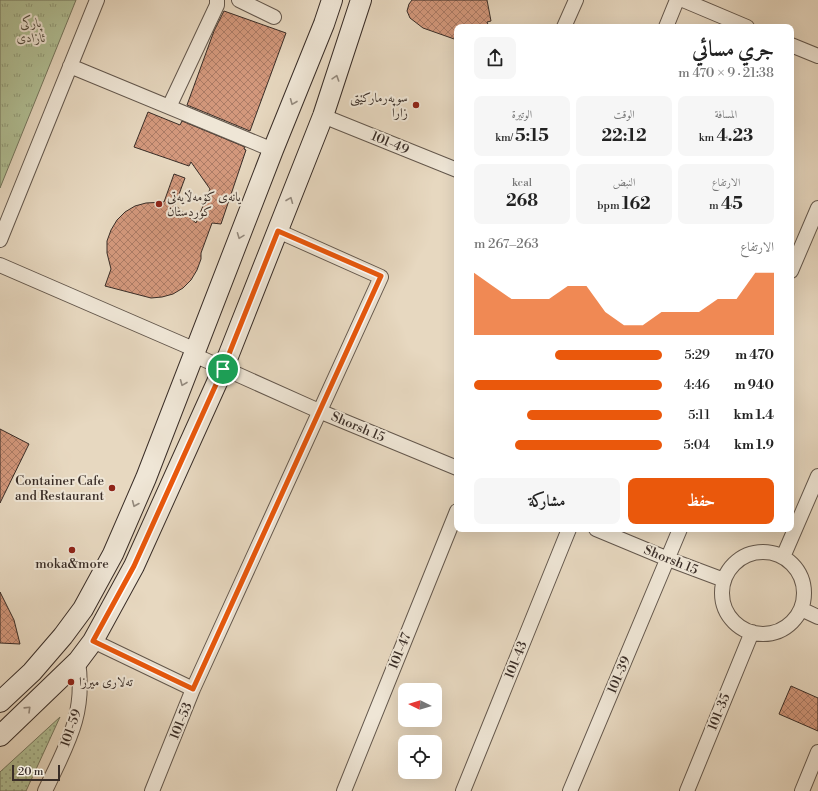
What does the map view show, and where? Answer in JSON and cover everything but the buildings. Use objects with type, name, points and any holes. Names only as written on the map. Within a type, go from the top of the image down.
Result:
[{"type":"main road","points":[[0,702],[32,672],[63,636],[83,609],[113,554],[146,478],[324,24],[332,0]]},
{"type":"main road","points":[[0,736],[78,661],[93,641],[134,566],[223,369],[323,116],[361,0]]},
{"type":"street","points":[[0,240],[97,0]]},
{"type":"street","points":[[169,107],[218,5],[217,0]]},
{"type":"street","points":[[239,0],[274,17]]},
{"type":"street","points":[[565,24],[576,0]]},
{"type":"street","points":[[667,24],[677,0]]},
{"type":"street","points":[[683,0],[740,24]]},
{"type":"street","points":[[794,46],[818,56]]},
{"type":"street","points":[[70,66],[274,150]]},
{"type":"street","name":"101-49","points":[[323,116],[454,169]]},
{"type":"street","points":[[794,264],[818,208]]},
{"type":"street","name":"101-53","points":[[152,791],[193,689],[381,276],[278,231]]},
{"type":"street","name":"Shorsh 15","points":[[0,265],[195,353],[223,369],[319,411],[454,467]]},
{"type":"street","points":[[794,532],[818,476]]},
{"type":"street","name":"101-47","points":[[344,791],[454,518]]},
{"type":"street","name":"101-43","points":[[462,791],[568,532]]},
{"type":"street","name":"Shorsh 15","points":[[603,532],[724,580]]},
{"type":"street","name":"101-39","points":[[570,791],[679,532]]},
{"type":"street","points":[[783,557],[794,532]]},
{"type":"street","points":[[772,552],[783,557],[793,564],[800,574],[803,585],[801,609],[786,627],[775,632],[764,634],[752,632],[740,626],[731,618],[724,606],[722,593],[724,580],[729,569],[738,560],[748,554],[772,552]]},
{"type":"street","points":[[801,609],[818,617]]},
{"type":"street","name":"101-35","points":[[687,791],[752,632]]},
{"type":"street","points":[[93,641],[193,689]]},
{"type":"street","name":"101-59","points":[[45,791],[72,732],[77,715],[81,685],[78,661]]},
{"type":"street","points":[[802,791],[818,752]]},
{"type":"green space","name":"پارکی ئازادی","points":[[0,0],[76,0],[0,188]]},
{"type":"green space","points":[[60,717],[26,791],[0,791],[0,772]]},
{"type":"place","name":"سوپەرمارکێتی زارا","points":[[416,105]]},
{"type":"place","name":"یانەی کۆمەڵایەتی کوردستان","points":[[159,204]]},
{"type":"place","name":"Container Cafe and Restaurant","points":[[112,488]]},
{"type":"place","name":"moka&more","points":[[72,550]]},
{"type":"place","name":"تەلاری میرزا","points":[[71,682]]},
{"type":"route","points":[[278,231],[381,276],[193,689],[93,641],[134,566],[223,369],[278,231]]}]
